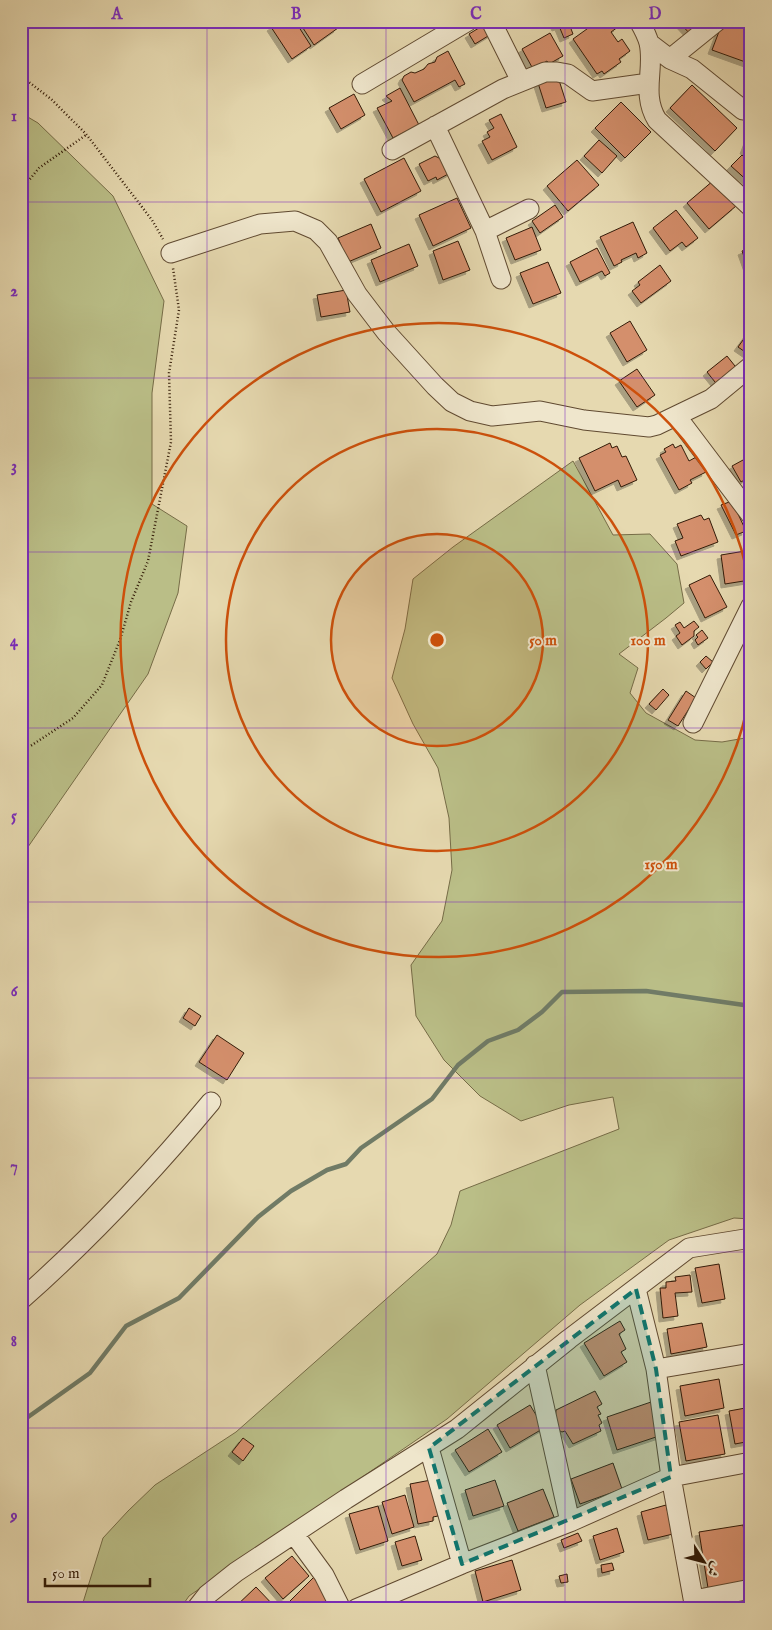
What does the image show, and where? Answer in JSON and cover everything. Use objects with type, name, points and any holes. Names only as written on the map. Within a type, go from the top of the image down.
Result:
[{"type":"street","points":[[362,84],[468,21]]},
{"type":"street","points":[[491,21],[521,81]]},
{"type":"street","points":[[639,21],[649,44],[648,83],[650,106],[657,120],[751,207]]},
{"type":"street","points":[[670,59],[717,21]]},
{"type":"street","points":[[649,44],[670,59],[692,69],[743,110]]},
{"type":"street","points":[[392,150],[521,81],[545,72],[568,74],[592,91],[648,83]]},
{"type":"street","points":[[435,126],[485,230],[501,279]]},
{"type":"street","points":[[485,230],[529,208]]},
{"type":"street","points":[[171,253],[260,224],[295,220],[316,230],[328,242],[357,294],[386,332],[434,386],[452,402],[478,414],[492,416],[540,411],[590,420],[649,427],[658,426],[711,399],[751,366]]},
{"type":"street","points":[[677,417],[751,516]]},
{"type":"street","points":[[693,723],[751,606]]},
{"type":"street","points":[[21,1300],[53,1272],[135,1190],[211,1102]]},
{"type":"street","points":[[196,1609],[207,1594],[236,1572],[346,1499],[429,1448],[484,1408],[689,1248],[751,1238]]},
{"type":"street","points":[[636,1289],[656,1369],[671,1477],[695,1604],[751,1589]]},
{"type":"street","points":[[656,1369],[751,1353]]},
{"type":"street","points":[[536,1366],[570,1522]]},
{"type":"street","points":[[429,1448],[462,1564]]},
{"type":"street","points":[[356,1609],[462,1564],[570,1522],[671,1477],[751,1462]]},
{"type":"street","points":[[294,1534],[324,1575],[341,1609]]},
{"type":"path","points":[[21,76],[50,99],[86,134],[152,220],[171,253],[179,310],[169,373],[171,442],[148,562],[131,602],[120,640],[102,684],[73,718],[29,747],[21,747]]},
{"type":"path","points":[[21,190],[39,168],[86,134]]},
{"type":"highlighted area","points":[[636,1289],[656,1369],[671,1477],[462,1564],[429,1448]]},
{"type":"green space","points":[[21,113],[38,123],[113,196],[164,301],[152,393],[152,504],[187,526],[178,593],[148,674],[21,857]]},
{"type":"green space","points":[[573,461],[613,535],[650,534],[677,564],[684,603],[619,654],[638,668],[630,693],[646,713],[695,740],[722,742],[751,737],[751,1219],[734,1218],[669,1240],[580,1305],[447,1419],[189,1596],[180,1609],[81,1609],[103,1538],[155,1485],[236,1432],[437,1254],[451,1225],[460,1191],[619,1129],[613,1097],[569,1105],[521,1121],[480,1096],[444,1060],[416,1016],[411,965],[442,921],[452,870],[449,818],[438,768],[413,724],[392,678],[405,629],[413,579],[453,547]]},
{"type":"building","points":[[280,21],[295,21],[311,46],[292,59],[271,27]]},
{"type":"building","points":[[307,21],[334,21],[338,28],[314,45],[301,25]]},
{"type":"building","points":[[553,21],[568,21],[573,34],[564,38],[559,26],[556,27]]},
{"type":"building","points":[[598,21],[614,21],[618,27],[611,32],[618,42],[622,39],[630,51],[619,59],[621,62],[604,74],[602,71],[597,74],[573,39]]},
{"type":"building","points":[[678,21],[707,21],[691,35]]},
{"type":"building","points":[[723,21],[751,31],[751,64],[712,50]]},
{"type":"building","points":[[487,23],[493,33],[475,44],[469,34]]},
{"type":"building","points":[[550,33],[563,56],[549,64],[547,61],[533,69],[522,49]]},
{"type":"building","points":[[448,51],[465,84],[459,87],[455,80],[414,102],[402,80],[404,76],[424,69],[428,64],[435,62],[437,57]]},
{"type":"building","points":[[558,77],[566,102],[546,108],[538,83]]},
{"type":"building","points":[[692,85],[737,128],[715,151],[670,108]]},
{"type":"building","points":[[400,88],[419,125],[393,138],[377,108],[392,101],[386,96]]},
{"type":"building","points":[[354,94],[365,115],[341,129],[329,108]]},
{"type":"building","points":[[621,102],[651,132],[625,158],[595,128]]},
{"type":"building","points":[[501,114],[517,147],[492,160],[482,141],[490,137],[487,132],[494,128],[489,120]]},
{"type":"building","points":[[751,132],[751,152],[744,150]]},
{"type":"building","points":[[599,140],[617,156],[602,173],[584,156]]},
{"type":"building","points":[[742,155],[751,163],[751,184],[731,166]]},
{"type":"building","points":[[435,156],[447,162],[452,172],[437,180],[436,177],[428,181],[419,164]]},
{"type":"building","points":[[404,158],[421,191],[381,212],[364,179]]},
{"type":"building","points":[[577,160],[599,185],[568,211],[547,186]]},
{"type":"building","points":[[714,180],[736,206],[709,229],[687,203]]},
{"type":"building","points":[[457,198],[471,228],[433,246],[419,215]]},
{"type":"building","points":[[555,205],[563,217],[540,233],[532,221]]},
{"type":"building","points":[[676,210],[698,238],[686,247],[682,242],[670,251],[653,228]]},
{"type":"building","points":[[633,222],[647,253],[638,258],[636,253],[621,260],[622,262],[614,266],[600,237]]},
{"type":"building","points":[[371,224],[381,248],[348,262],[338,238]]},
{"type":"building","points":[[532,227],[541,250],[515,260],[506,238]]},
{"type":"building","points":[[458,241],[470,270],[443,280],[433,251]]},
{"type":"building","points":[[409,244],[418,266],[380,282],[371,260]]},
{"type":"building","points":[[751,247],[751,276],[742,251]]},
{"type":"building","points":[[597,248],[610,273],[605,276],[602,271],[580,282],[570,262]]},
{"type":"building","points":[[548,262],[561,293],[533,304],[520,273]]},
{"type":"building","points":[[660,265],[671,281],[641,303],[632,291],[640,285],[638,282]]},
{"type":"building","points":[[346,290],[350,312],[321,317],[317,295]]},
{"type":"building","points":[[630,321],[647,350],[627,362],[610,333]]},
{"type":"building","points":[[751,329],[751,356],[738,347]]},
{"type":"building","points":[[727,356],[739,371],[719,387],[707,372]]},
{"type":"building","points":[[637,369],[655,395],[637,407],[619,381]]},
{"type":"building","points":[[610,443],[612,448],[617,446],[622,457],[626,456],[637,480],[621,487],[618,480],[595,491],[579,458]]},
{"type":"building","points":[[673,444],[675,448],[681,445],[689,461],[698,456],[706,472],[690,480],[692,483],[679,490],[660,455],[666,452],[664,449]]},
{"type":"building","points":[[743,460],[751,476],[741,482],[732,466]]},
{"type":"building","points":[[732,501],[746,531],[736,535],[721,505]]},
{"type":"building","points":[[701,515],[704,520],[709,518],[718,542],[681,556],[675,541],[683,538],[677,524]]},
{"type":"building","points":[[745,551],[750,580],[725,584],[721,555]]},
{"type":"building","points":[[710,575],[727,607],[705,618],[689,585]]},
{"type":"building","points":[[694,621],[699,627],[694,631],[694,636],[682,645],[676,636],[680,633],[675,625],[680,622],[684,628]]},
{"type":"building","points":[[702,630],[708,638],[698,645],[695,640],[698,637],[696,635]]},
{"type":"building","points":[[706,656],[713,662],[706,669],[700,662]]},
{"type":"building","points":[[663,689],[669,695],[656,710],[649,704]]},
{"type":"building","points":[[686,691],[696,698],[678,726],[668,720]]},
{"type":"building","points":[[189,1008],[201,1016],[195,1026],[183,1018]]},
{"type":"building","points":[[217,1035],[244,1053],[227,1080],[199,1062]]},
{"type":"building","points":[[719,1264],[725,1299],[702,1303],[695,1268]]},
{"type":"building","points":[[690,1275],[692,1292],[675,1293],[678,1316],[663,1318],[660,1288],[666,1288],[666,1282],[676,1281],[675,1277]]},
{"type":"building","points":[[620,1321],[625,1330],[619,1334],[626,1349],[621,1352],[627,1362],[604,1376],[584,1343]]},
{"type":"building","points":[[702,1323],[707,1347],[671,1354],[667,1329]]},
{"type":"building","points":[[719,1379],[724,1408],[685,1416],[680,1386]]},
{"type":"building","points":[[595,1391],[602,1404],[597,1407],[601,1414],[598,1415],[602,1423],[599,1425],[601,1431],[573,1444],[565,1431],[558,1430],[555,1422],[556,1410]]},
{"type":"building","points":[[651,1402],[662,1435],[617,1450],[607,1417]]},
{"type":"building","points":[[530,1405],[544,1428],[510,1448],[497,1425]]},
{"type":"building","points":[[751,1407],[751,1441],[735,1444],[729,1411]]},
{"type":"building","points":[[718,1415],[725,1454],[686,1461],[679,1422]]},
{"type":"building","points":[[488,1429],[502,1452],[469,1472],[455,1450]]},
{"type":"building","points":[[243,1438],[254,1446],[243,1461],[232,1452]]},
{"type":"building","points":[[613,1463],[622,1489],[580,1504],[571,1479]]},
{"type":"building","points":[[431,1480],[438,1516],[433,1517],[433,1521],[418,1524],[410,1484]]},
{"type":"building","points":[[495,1480],[504,1506],[473,1516],[465,1490]]},
{"type":"building","points":[[543,1489],[554,1517],[518,1531],[507,1503]]},
{"type":"building","points":[[405,1495],[414,1527],[392,1534],[382,1502]]},
{"type":"building","points":[[666,1505],[673,1534],[648,1540],[641,1512]]},
{"type":"building","points":[[378,1506],[388,1541],[360,1550],[349,1514]]},
{"type":"building","points":[[743,1525],[751,1580],[708,1588],[699,1532]]},
{"type":"building","points":[[617,1528],[624,1552],[600,1560],[593,1536]]},
{"type":"building","points":[[578,1533],[582,1541],[564,1548],[561,1540]]},
{"type":"building","points":[[415,1536],[422,1560],[402,1566],[395,1542]]},
{"type":"building","points":[[292,1556],[309,1576],[283,1599],[265,1578]]},
{"type":"building","points":[[512,1560],[521,1590],[483,1602],[475,1571]]},
{"type":"building","points":[[612,1563],[614,1570],[602,1573],[601,1565]]},
{"type":"building","points":[[567,1574],[568,1582],[561,1583],[559,1576]]},
{"type":"building","points":[[314,1577],[333,1609],[286,1609],[284,1607]]},
{"type":"building","points":[[256,1587],[277,1609],[233,1609]]},
{"type":"building","points":[[751,1601],[751,1609],[727,1609],[727,1606]]},
{"type":"building","points":[[571,1603],[573,1609],[565,1609],[564,1606]]},
{"type":"waterway","points":[[21,1422],[90,1373],[126,1326],[179,1298],[258,1217],[291,1191],[327,1170],[346,1164],[361,1148],[432,1099],[458,1065],[488,1041],[518,1030],[542,1012],[562,992],[646,991],[751,1006]]}]
